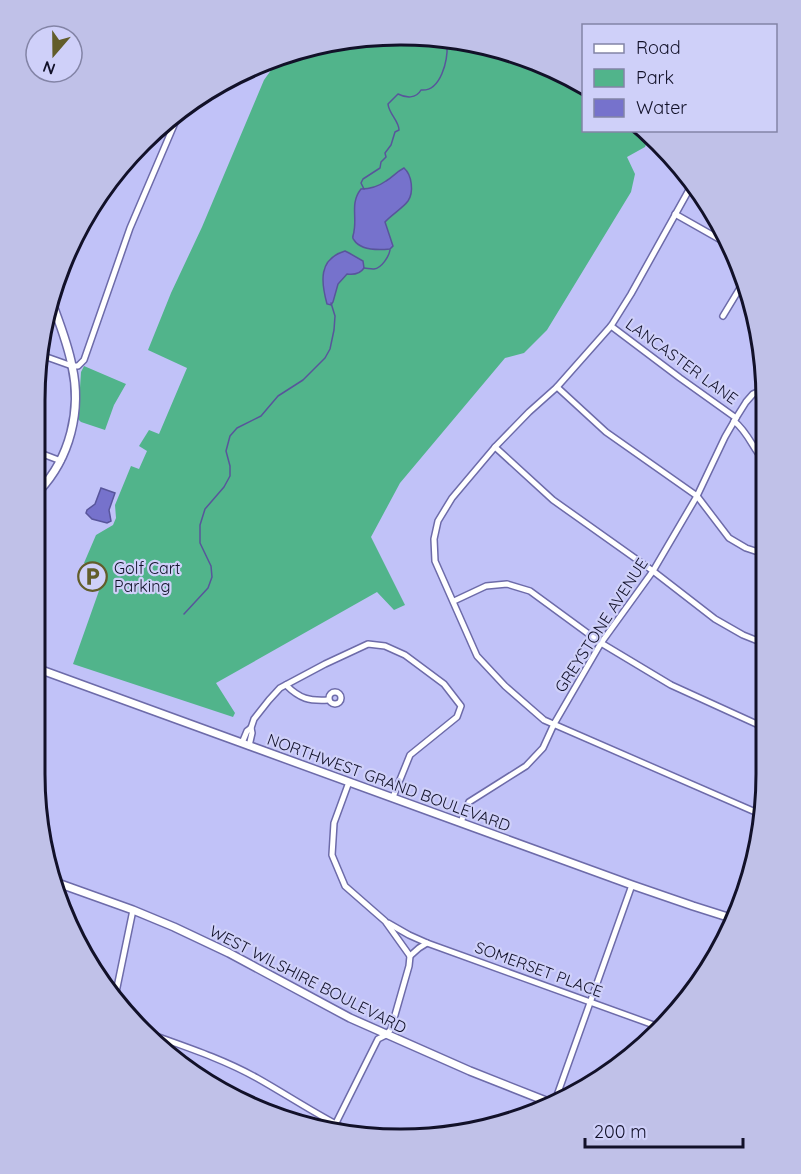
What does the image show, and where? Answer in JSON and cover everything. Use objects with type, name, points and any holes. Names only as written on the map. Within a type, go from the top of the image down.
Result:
[{"type":"street","points":[[48,357],[72,366],[78,366],[84,360],[130,228],[173,127]]},
{"type":"street","points":[[688,191],[612,326],[557,387],[529,411],[495,447],[452,498],[438,521],[434,539],[435,561],[477,656],[513,693],[544,720],[754,811]]},
{"type":"street","points":[[675,214],[716,237]]},
{"type":"street","points":[[723,316],[738,291]]},
{"type":"street","points":[[45,485],[61,461],[68,444],[74,413],[75,390],[72,366],[56,314]]},
{"type":"street","name":"LANCASTER LANE","points":[[612,326],[735,420],[748,436],[756,451]]},
{"type":"street","points":[[557,387],[606,432],[697,496],[729,538],[756,552]]},
{"type":"street","name":"GREYSTONE AVENUE","points":[[461,822],[469,802],[526,766],[543,748],[554,724],[601,643],[653,571],[697,496],[725,437],[746,402],[756,393]]},
{"type":"street","points":[[495,447],[553,500],[653,571],[715,619],[756,641]]},
{"type":"street","points":[[45,455],[61,461]]},
{"type":"street","points":[[454,601],[486,586],[507,584],[531,591],[601,643],[671,685],[756,724]]},
{"type":"street","points":[[245,744],[252,734],[254,719],[280,688],[368,644],[385,645],[405,655],[444,684],[461,706],[457,717],[410,755],[393,797]]},
{"type":"street","name":"NORTHWEST GRAND BOULEVARD","points":[[45,671],[632,885],[726,916]]},
{"type":"street","points":[[286,685],[293,692],[310,700],[328,700]]},
{"type":"street","points":[[336,1123],[378,1039],[391,1029],[410,956],[385,921],[345,886],[332,855],[334,823],[349,782]]},
{"type":"street","name":"WEST WILSHIRE BOULEVARD","points":[[63,885],[133,910],[229,953],[386,1035],[542,1100]]},
{"type":"street","points":[[558,1092],[632,885]]},
{"type":"street","points":[[117,988],[133,910]]},
{"type":"street","name":"SOMERSET PLACE","points":[[385,921],[427,943],[652,1025]]},
{"type":"street","points":[[410,956],[427,943]]},
{"type":"street","points":[[164,1039],[193,1049],[255,1077],[326,1121]]},
{"type":"green space","points":[[400,45],[447,48],[493,57],[558,82],[582,95],[582,132],[634,132],[646,144],[645,147],[627,157],[635,174],[631,192],[547,330],[524,353],[505,358],[400,483],[371,537],[405,605],[394,610],[377,592],[216,683],[235,713],[233,717],[73,664],[106,571],[84,563],[96,535],[113,525],[116,518],[115,505],[131,466],[139,469],[147,451],[139,446],[149,430],[159,434],[187,368],[148,350],[264,80],[272,69],[331,52]]},
{"type":"green space","points":[[84,366],[126,384],[114,405],[105,430],[78,419],[81,372]]},
{"type":"water","points":[[404,168],[410,179],[410,197],[406,204],[385,222],[393,246],[390,249],[381,250],[357,244],[353,238],[355,204],[361,189],[380,184]]},
{"type":"water","points":[[345,251],[363,261],[364,268],[357,274],[347,274],[338,284],[331,305],[327,304],[323,288],[326,265],[336,255]]},
{"type":"water","points":[[101,488],[115,493],[109,510],[111,521],[107,523],[92,519],[86,513],[95,504]]},
{"type":"waterway","points":[[364,189],[361,183],[363,179],[380,168],[395,132],[399,130],[388,104],[398,94],[407,97],[414,96],[421,90],[434,86],[442,74],[447,48]]},
{"type":"waterway","points":[[364,268],[374,269],[380,266],[390,250]]},
{"type":"waterway","points":[[184,614],[208,588],[212,577],[211,566],[200,543],[200,525],[205,509],[224,487],[230,476],[226,451],[230,436],[237,428],[261,416],[278,396],[303,380],[325,358],[330,349],[334,330],[335,316],[331,303]]},
{"type":"place","name":"Golf Cart Parking","points":[[93,577]]}]
